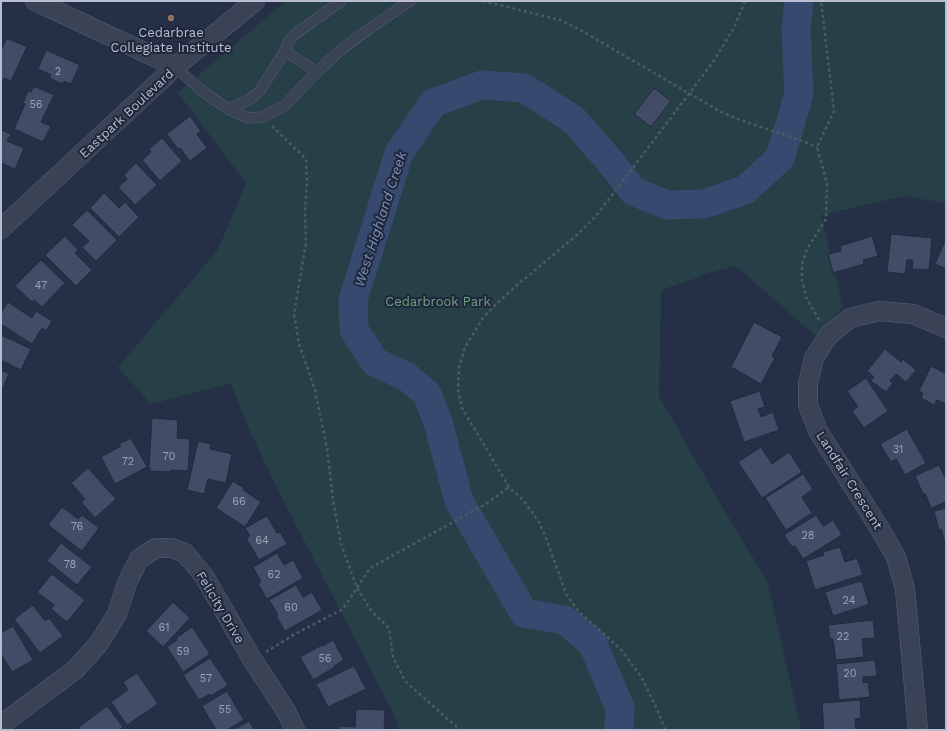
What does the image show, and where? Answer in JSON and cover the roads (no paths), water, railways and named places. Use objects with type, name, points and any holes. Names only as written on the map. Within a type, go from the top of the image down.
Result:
[{"type":"street","points":[[35,1],[175,67]]},
{"type":"street","name":"Eastpark Boulevard","points":[[1,229],[175,67],[255,1]]},
{"type":"street","name":"Landfair Crescent","points":[[918,730],[905,589],[896,557],[880,529],[818,432],[808,405],[808,383],[814,358],[828,336],[850,318],[879,311],[913,314],[946,328]]},
{"type":"street","name":"Felicity Drive","points":[[1,725],[76,669],[99,643],[116,614],[126,583],[139,559],[156,548],[172,548],[185,553],[204,576],[252,659],[286,711],[295,730]]},
{"type":"lane","points":[[228,109],[247,101],[259,92],[285,51],[289,40],[341,1]]},
{"type":"lane","points":[[175,67],[201,90],[228,109],[248,118],[263,117],[285,105],[341,50],[410,1]]},
{"type":"lane","points":[[285,51],[317,72]]},
{"type":"waterway","name":"West Highland Creek","points":[[618,730],[620,708],[593,644],[565,620],[524,613],[459,501],[438,422],[427,394],[407,377],[375,362],[354,330],[353,300],[399,153],[433,103],[482,85],[524,88],[574,120],[613,165],[633,191],[667,205],[704,204],[745,190],[780,158],[799,94],[796,29],[799,1]]},
{"type":"place","name":"Cedarbrae Collegiate Institute","points":[[171,18]]},
{"type":"park label","name":"Cedarbrook Park","points":[[438,301]]}]
